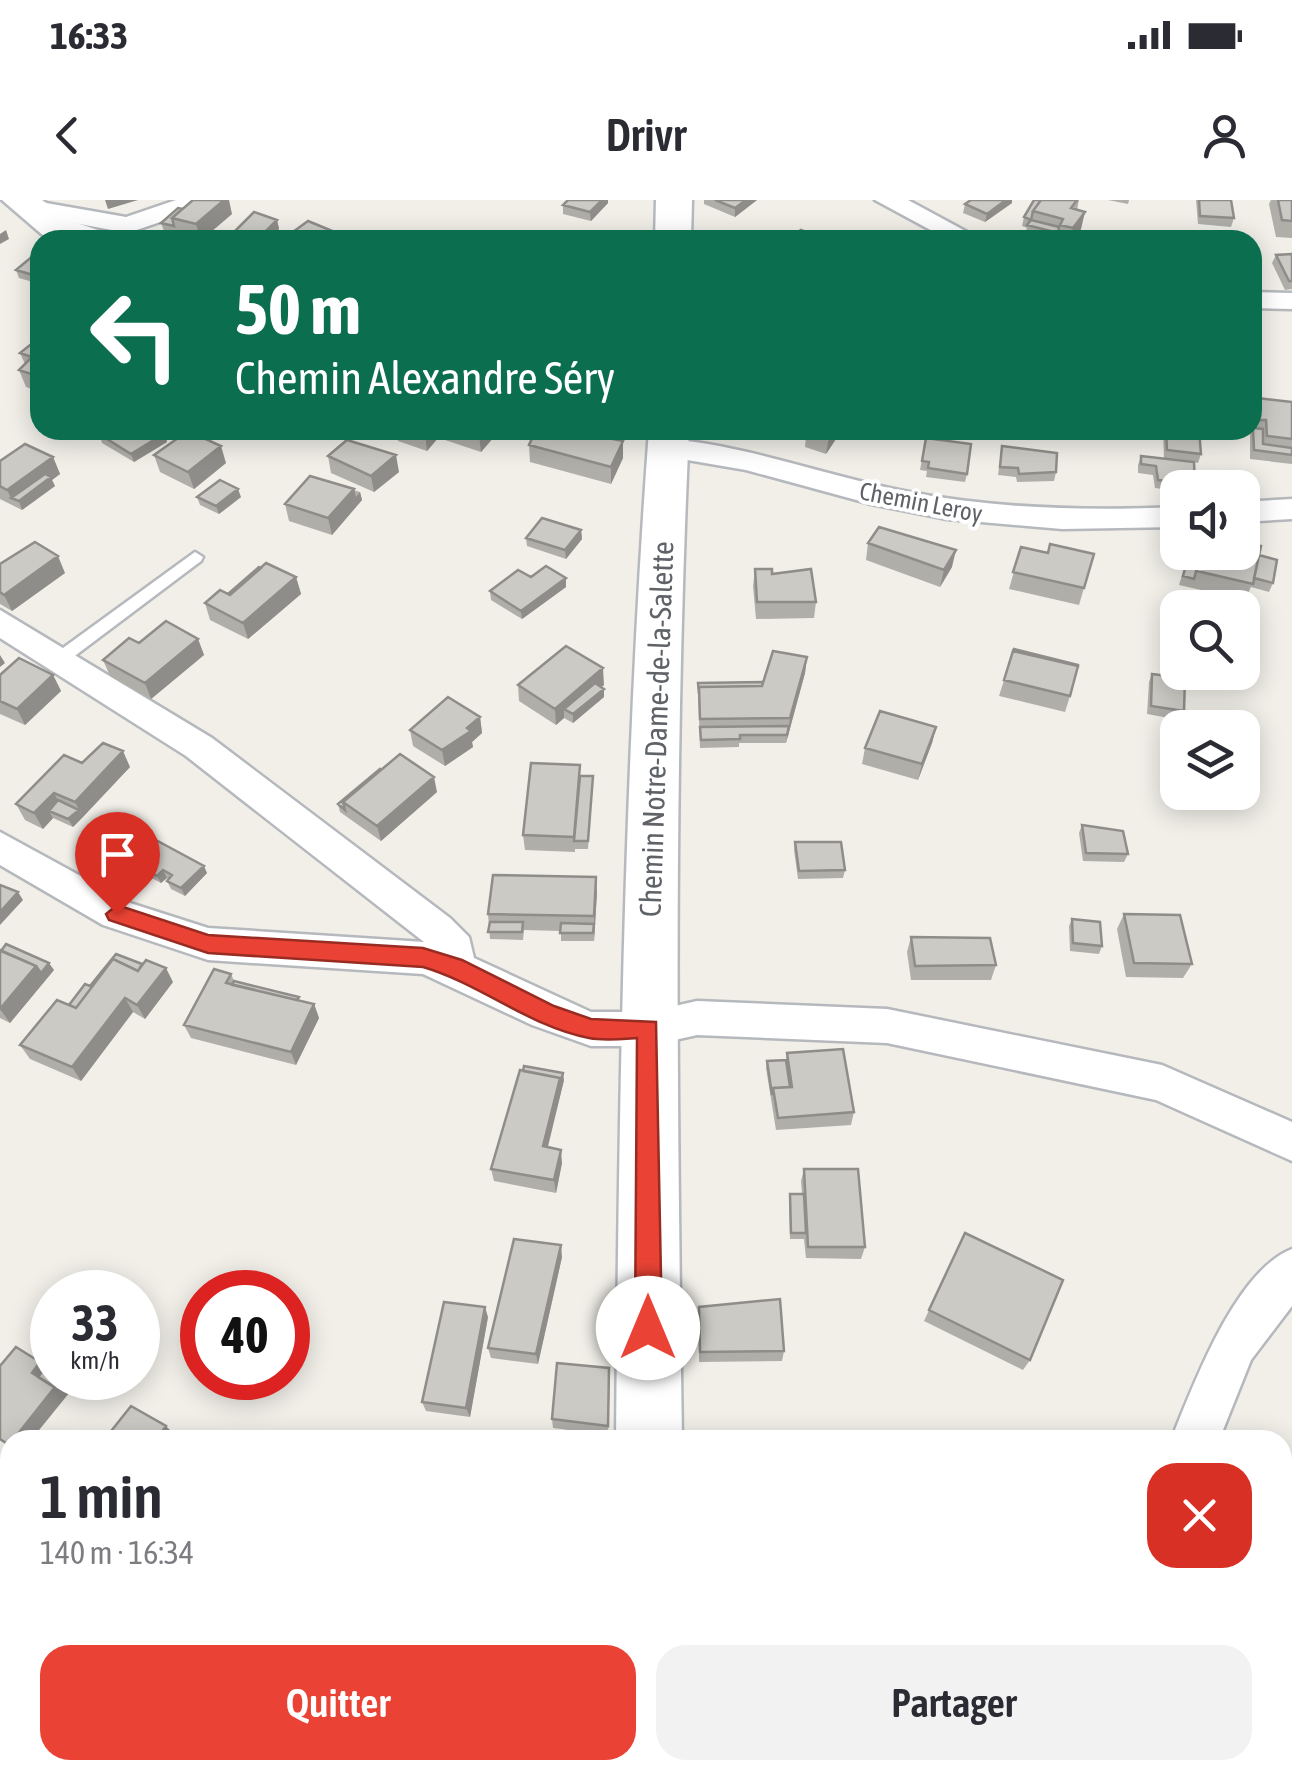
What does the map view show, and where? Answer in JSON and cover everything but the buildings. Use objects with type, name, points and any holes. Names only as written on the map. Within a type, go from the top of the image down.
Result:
[{"type":"street","points":[[24,204],[128,225],[202,200]]},
{"type":"street","points":[[673,230],[674,200]]},
{"type":"street","points":[[888,200],[949,230]]},
{"type":"street","points":[[24,204],[58,230]]},
{"type":"street","points":[[1262,300],[1292,301]]},
{"type":"street","name":"Chemin Notre-Dame-de-la-Salette","points":[[648,1430],[648,1028],[664,440]]},
{"type":"street","name":"Chemin Leroy","points":[[678,440],[875,495],[990,516],[1160,517]]},
{"type":"street","points":[[1260,511],[1292,509]]},
{"type":"street","points":[[0,622],[199,747],[420,917],[455,948],[454,967]]},
{"type":"street","points":[[0,847],[117,914],[208,944],[423,958],[454,967],[546,1014],[591,1029],[648,1028],[698,1018],[886,1026],[1162,1083],[1292,1142]]},
{"type":"street","points":[[1199,1430],[1234,1345],[1292,1270]]},
{"type":"lane","points":[[58,660],[195,557]]},
{"type":"route","points":[[117,914],[208,944],[423,958],[454,967],[546,1014],[591,1029],[648,1028],[648,1328]]}]
